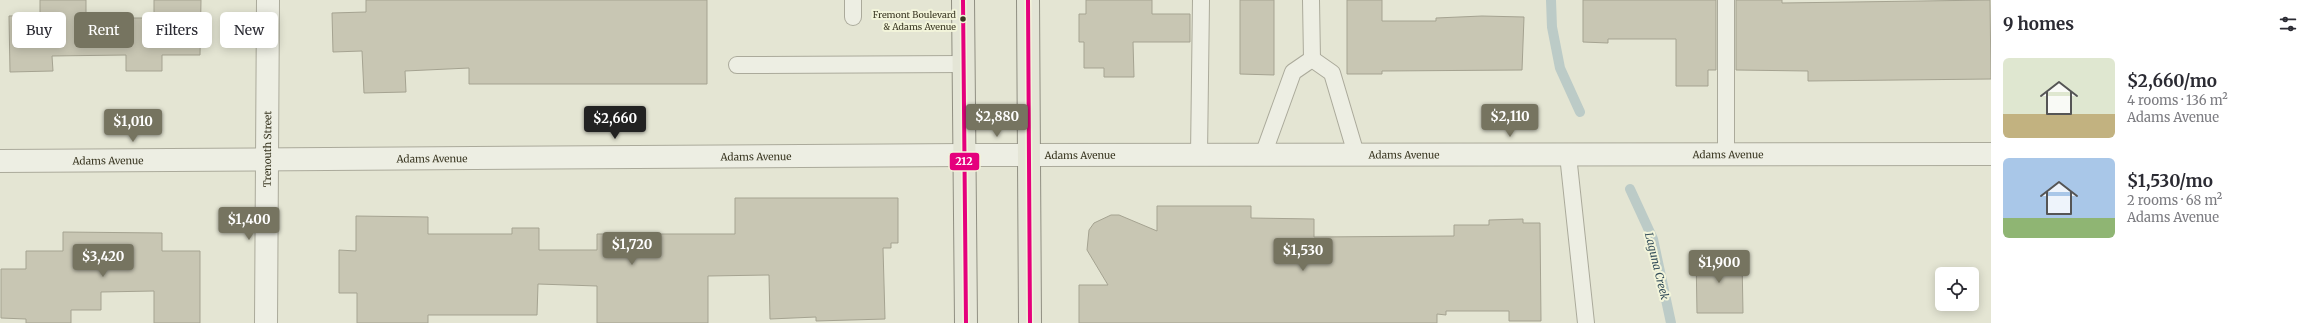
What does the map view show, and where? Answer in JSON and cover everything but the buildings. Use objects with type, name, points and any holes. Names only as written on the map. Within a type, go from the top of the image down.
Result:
[{"type":"main road","points":[[964,0],[966,323]]},
{"type":"main road","points":[[1028,0],[1030,323]]},
{"type":"street","name":"Trenouth Street","points":[[266,323],[268,0]]},
{"type":"street","name":"Adams Avenue","points":[[0,161],[965,155],[1991,154]]},
{"type":"lane","points":[[853,0],[853,17]]},
{"type":"lane","points":[[1199,155],[1201,0]]},
{"type":"lane","points":[[1311,0],[1312,59]]},
{"type":"lane","points":[[1726,0],[1726,154]]},
{"type":"lane","points":[[1312,59],[1332,73],[1356,154]]},
{"type":"lane","points":[[1263,155],[1293,72],[1312,59]]},
{"type":"lane","points":[[737,65],[964,64]]},
{"type":"lane","points":[[1568,155],[1586,323]]},
{"type":"waterway","name":"Laguna Creek","points":[[1551,0],[1552,27],[1560,68],[1580,112]]},
{"type":"waterway","name":"Laguna Creek","points":[[1630,189],[1653,239],[1671,323]]},
{"type":"transit line","name":"212","points":[[963,0],[966,323]]},
{"type":"transit line","name":"212","points":[[1028,0],[1030,323]]},
{"type":"place","name":"Fremont Boulevard & Adams Avenue","points":[[963,19]]}]
